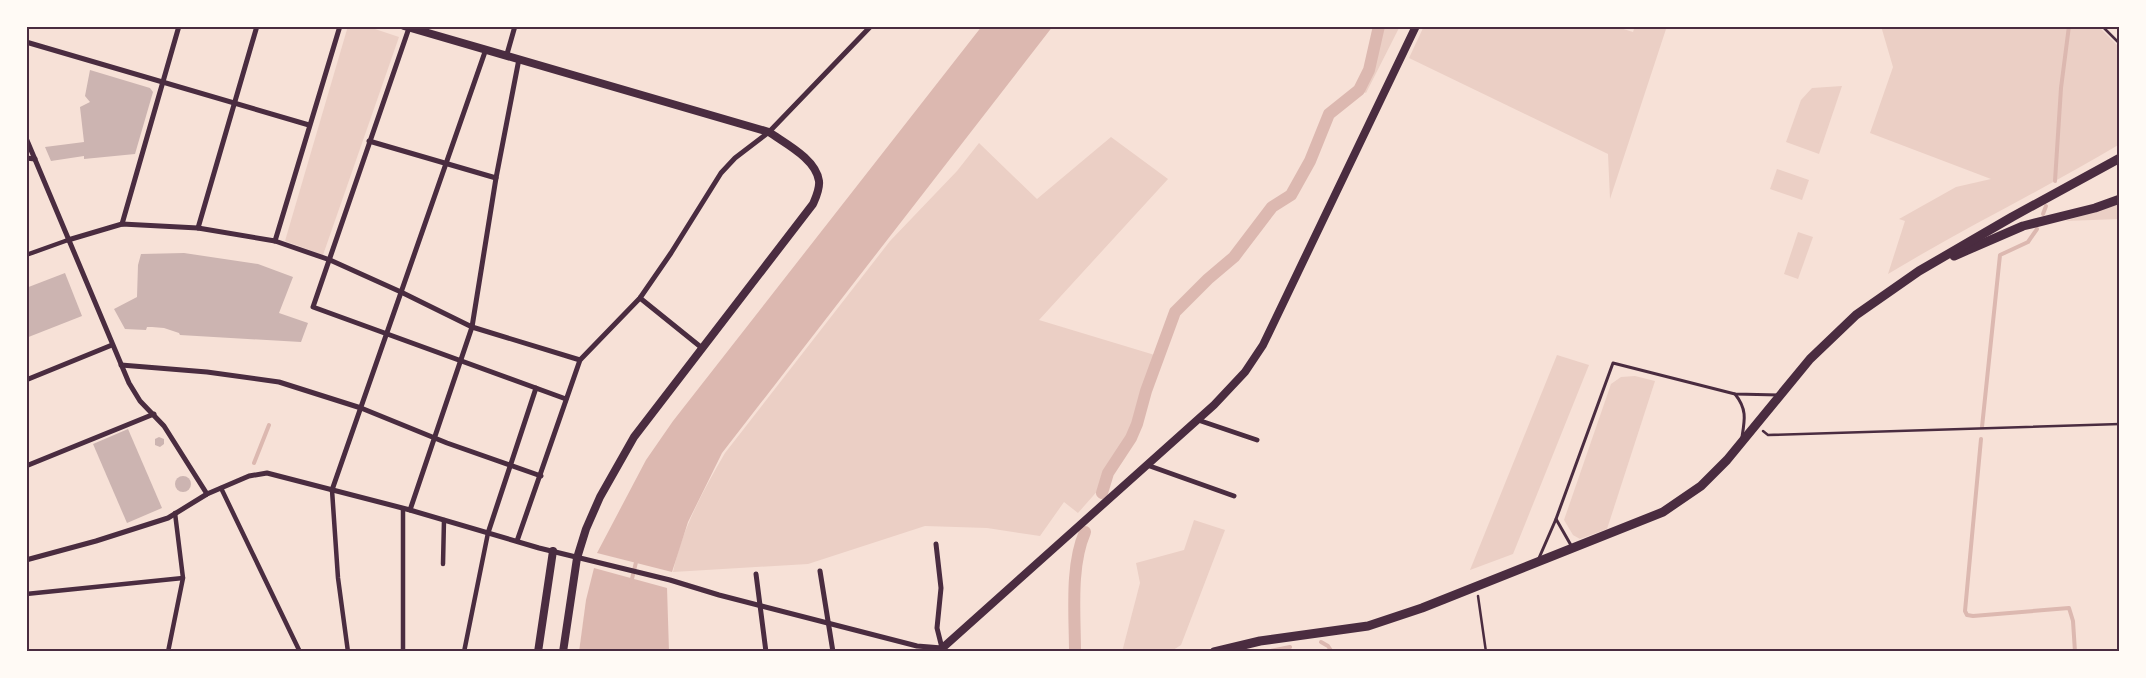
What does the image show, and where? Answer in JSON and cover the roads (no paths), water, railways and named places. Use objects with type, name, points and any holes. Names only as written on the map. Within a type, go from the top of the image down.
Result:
[{"type":"main road","points":[[1214,652],[1260,641],[1368,626],[1422,608],[1537,564],[1663,512],[1684,499],[1727,460],[1810,359],[1856,315],[1919,271],[2120,158]]},
{"type":"main road","points":[[1919,271],[2023,226],[2095,208],[2120,199]]},
{"type":"street","points":[[122,224],[179,26]]},
{"type":"street","points":[[198,228],[257,26]]},
{"type":"street","points":[[275,241],[340,26]]},
{"type":"street","points":[[506,54],[515,26]]},
{"type":"street","points":[[517,541],[580,360],[640,298],[671,254],[721,173],[735,158],[769,132],[871,26]]},
{"type":"street","points":[[26,560],[116,535],[168,518],[207,494],[249,476],[267,473],[410,510],[577,558],[670,580],[718,595],[917,649],[940,650],[1198,420],[1245,372],[1263,345],[1416,26]]},
{"type":"street","points":[[563,652],[577,558],[586,529],[600,497],[634,437],[813,204],[819,181],[816,170],[809,162],[769,132],[506,54],[407,27],[313,307],[566,399]]},
{"type":"street","points":[[26,42],[309,125]]},
{"type":"street","points":[[348,652],[338,578],[332,490],[486,49]]},
{"type":"street","points":[[410,510],[462,362],[472,327],[496,178],[519,59]]},
{"type":"street","points":[[26,138],[121,365],[140,401],[164,426],[207,494]]},
{"type":"street","points":[[369,141],[446,165],[496,178]]},
{"type":"street","points":[[26,158],[35,159]]},
{"type":"street","points":[[26,255],[122,224],[198,228],[275,241],[330,260],[472,327],[580,360]]},
{"type":"street","points":[[640,298],[702,348]]},
{"type":"street","points":[[26,380],[112,345]]},
{"type":"street","points":[[121,365],[208,372],[279,382],[361,408],[436,438],[541,476]]},
{"type":"street","points":[[464,652],[488,533],[536,388]]},
{"type":"street","points":[[26,466],[154,414]]},
{"type":"street","points":[[1198,420],[1257,440]]},
{"type":"street","points":[[1148,465],[1234,496]]},
{"type":"street","points":[[221,488],[300,652]]},
{"type":"street","points":[[403,509],[403,652]]},
{"type":"street","points":[[168,652],[183,578],[175,513]]},
{"type":"street","points":[[443,564],[444,520]]},
{"type":"street","points":[[936,544],[941,588],[937,628],[940,650]]},
{"type":"street","points":[[538,652],[553,551]]},
{"type":"street","points":[[820,571],[833,652]]},
{"type":"street","points":[[756,574],[766,652]]},
{"type":"street","points":[[26,594],[183,578]]},
{"type":"lane","points":[[1537,564],[1556,519],[1613,363],[1734,394],[1779,395]]},
{"type":"lane","points":[[1734,394],[1744,407],[1746,416],[1741,442]]},
{"type":"lane","points":[[1556,519],[1573,548]]},
{"type":"waterway","points":[[1102,493],[1108,473],[1131,438],[1137,424],[1146,391],[1175,312],[1208,279],[1234,257],[1272,207],[1291,195],[1310,161],[1329,114],[1359,90],[1369,70],[1379,26]]},
{"type":"waterway","points":[[2055,181],[2061,88],[2069,26]]},
{"type":"waterway","points":[[2043,214],[2046,206]]},
{"type":"waterway","points":[[1982,427],[2000,255],[2028,242],[2037,229]]},
{"type":"waterway","points":[[254,463],[269,425]]},
{"type":"waterway","points":[[1981,439],[1965,611],[1967,615],[1973,616],[2069,608],[2073,621],[2075,652]]},
{"type":"waterway","points":[[1075,652],[1075,575],[1080,545],[1085,532]]},
{"type":"waterway","points":[[631,583],[637,558]]},
{"type":"waterway","points":[[1321,642],[1328,646],[1332,652]]},
{"type":"waterway","points":[[1266,652],[1290,647]]}]
